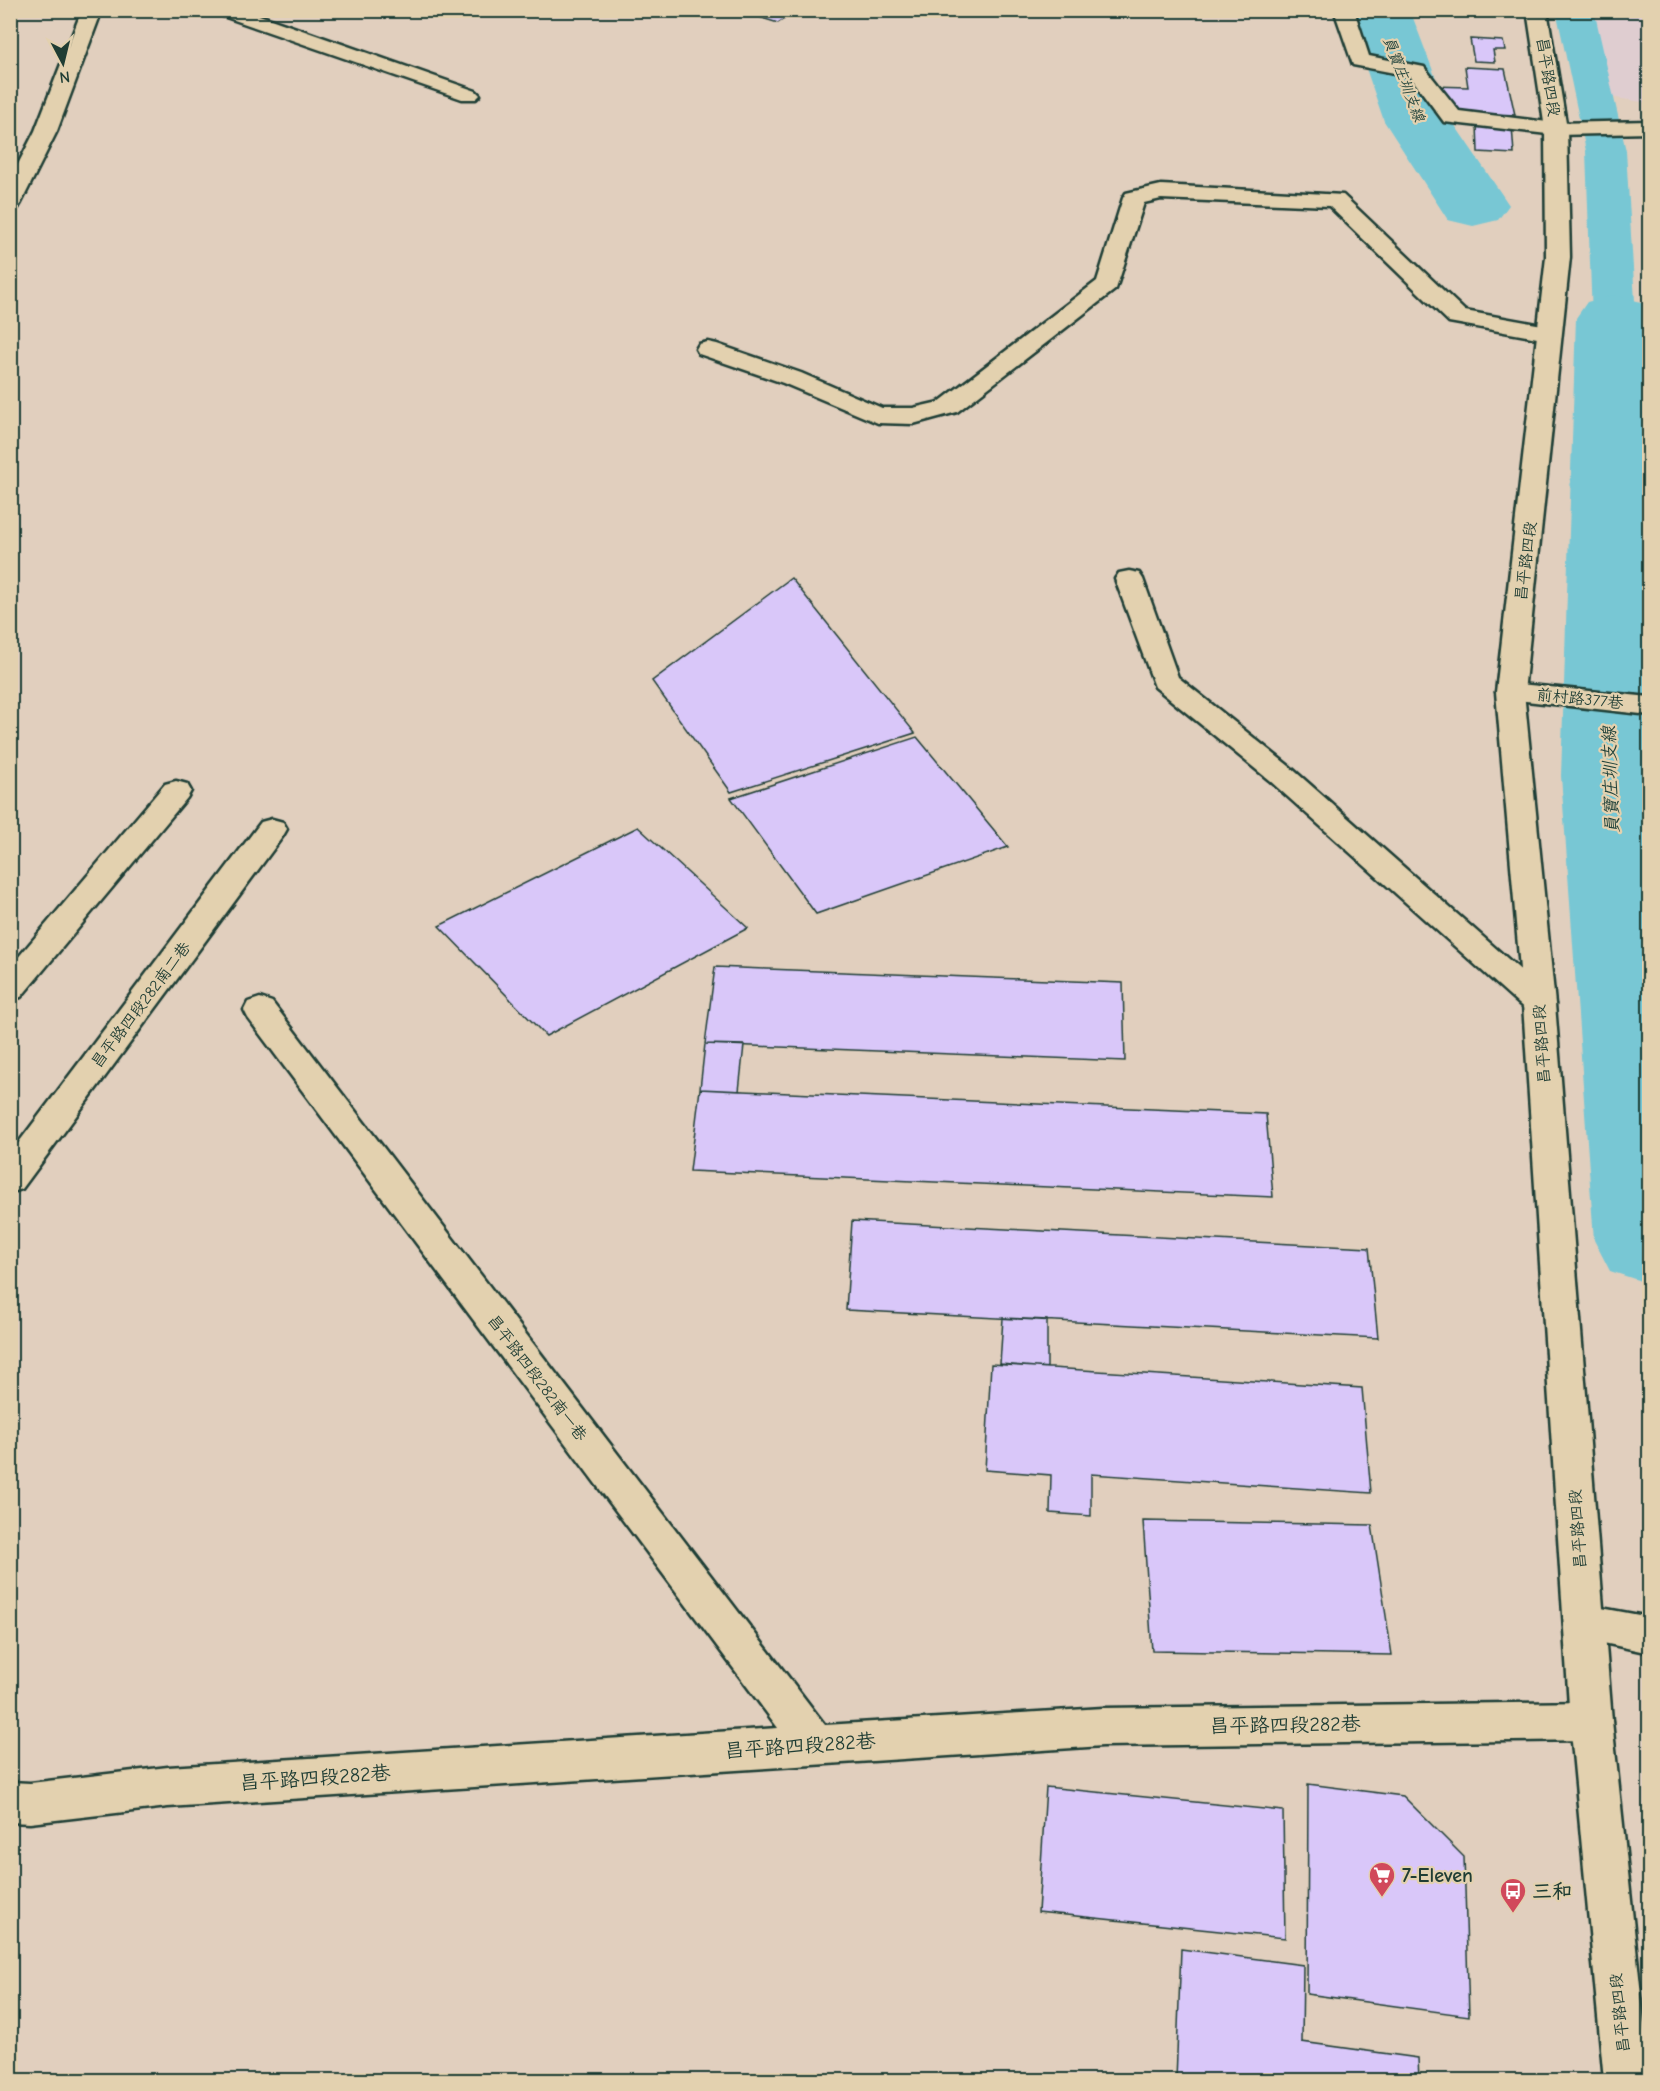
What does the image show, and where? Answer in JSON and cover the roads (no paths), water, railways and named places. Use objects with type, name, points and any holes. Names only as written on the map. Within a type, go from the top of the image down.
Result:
[{"type":"street","points":[[10,203],[46,132],[92,10]]},
{"type":"street","points":[[224,10],[469,95]]},
{"type":"street","points":[[1344,10],[1360,61],[1417,71],[1452,117],[1556,129],[1611,130],[1650,127]]},
{"type":"street","name":"昌平路四段","points":[[1537,10],[1556,129],[1558,257],[1510,692],[1539,1004],[1591,1721],[1627,2080]]},
{"type":"street","points":[[708,350],[792,378],[878,416],[913,416],[948,406],[1108,284],[1134,198],[1161,192],[1335,200],[1457,317],[1548,333]]},
{"type":"street","points":[[1129,579],[1165,681],[1279,773],[1539,1004]]},
{"type":"street","name":"前村路377巷","points":[[1510,692],[1650,706]]},
{"type":"street","points":[[10,989],[21,962],[176,791]]},
{"type":"street","name":"昌平路四段282南二巷","points":[[10,1180],[272,829]]},
{"type":"street","name":"昌平路四段282南一巷","points":[[260,1010],[815,1745]]},
{"type":"street","points":[[1585,1623],[1650,1635]]},
{"type":"street","name":"昌平路四段282巷","points":[[10,1802],[30,1803],[180,1786],[1103,1727],[1591,1721]]},
{"type":"waterway","name":"員寶庄圳支線","points":[[1378,10],[1418,121],[1473,205]]},
{"type":"waterway","points":[[1575,10],[1606,151],[1614,318]]},
{"type":"waterway","name":"員寶庄圳支線","points":[[1614,318],[1608,776],[1650,1240]]},
{"type":"place","name":"7-Eleven","points":[[1382,1898]]},
{"type":"place","name":"三和","points":[[1513,1914]]}]
